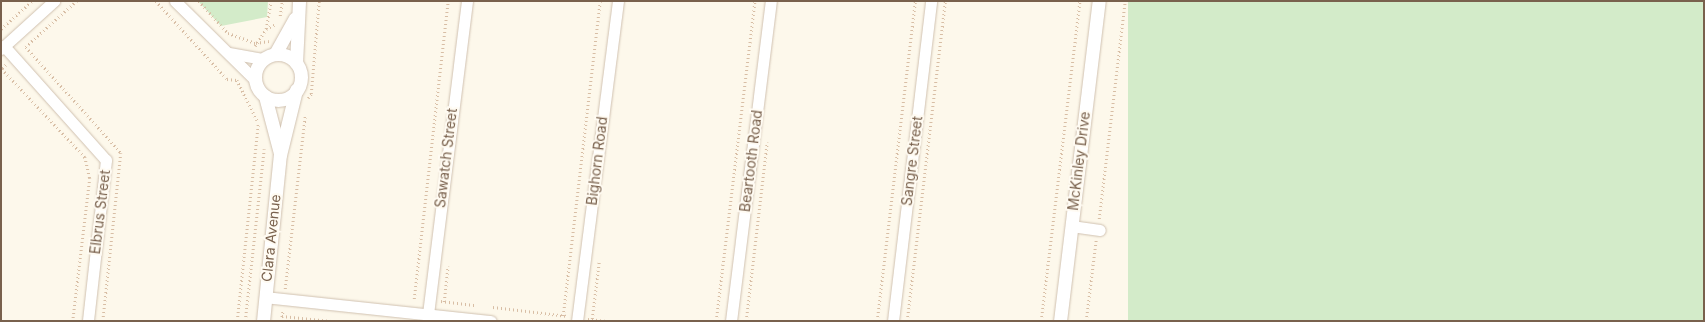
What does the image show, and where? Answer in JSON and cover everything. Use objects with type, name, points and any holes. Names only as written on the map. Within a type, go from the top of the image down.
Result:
[{"type":"street","points":[[2,48],[54,1]]},
{"type":"street","points":[[175,1],[203,32],[229,53],[255,80],[265,96],[278,100],[296,90],[301,77],[296,63],[297,15],[299,1]]},
{"type":"street","name":"Sawatch Street","points":[[428,314],[428,300],[467,1]]},
{"type":"street","name":"Bighorn Road","points":[[578,319],[618,1]]},
{"type":"street","name":"Beartooth Road","points":[[731,321],[771,1]]},
{"type":"street","name":"Sangre Street","points":[[893,321],[931,1]]},
{"type":"street","name":"McKinley Drive","points":[[1060,321],[1099,1]]},
{"type":"street","points":[[255,80],[258,65],[273,52],[297,15]]},
{"type":"street","name":"Elbrus Street","points":[[2,48],[14,57],[106,160],[88,321]]},
{"type":"street","points":[[229,53],[273,52],[285,55],[296,63]]},
{"type":"street","name":"Clara Avenue","points":[[263,321],[280,155],[296,90]]},
{"type":"street","name":"Clara Avenue","points":[[265,96],[280,155]]},
{"type":"street","points":[[1071,226],[1099,230]]},
{"type":"street","points":[[265,297],[491,321]]},
{"type":"path","points":[[1,29],[32,1]]},
{"type":"path","points":[[156,1],[227,79],[237,80]]},
{"type":"path","points":[[198,1],[228,33],[256,44],[264,39],[273,52]]},
{"type":"path","points":[[271,1],[266,29],[278,23],[282,1]]},
{"type":"path","points":[[307,100],[312,94],[313,52],[319,1]]},
{"type":"path","points":[[448,1],[413,299],[481,306]]},
{"type":"path","points":[[563,316],[600,1]]},
{"type":"path","points":[[716,321],[755,1]]},
{"type":"path","points":[[877,321],[915,1]]},
{"type":"path","points":[[907,321],[945,1]]},
{"type":"path","points":[[1041,321],[1080,1]]},
{"type":"path","points":[[1086,321],[1099,230],[1125,1]]},
{"type":"path","points":[[26,47],[2,69],[85,157],[90,178],[73,321]]},
{"type":"path","points":[[296,48],[313,52]]},
{"type":"path","points":[[281,321],[306,108]]},
{"type":"path","points":[[236,321],[258,122],[262,132]]},
{"type":"path","points":[[746,321],[768,134]]},
{"type":"path","points":[[245,321],[264,145]]},
{"type":"path","points":[[489,307],[578,319],[608,321]]},
{"type":"path","points":[[282,316],[331,321]]},
{"type":"green space","points":[[198,1],[268,1],[267,17],[221,26]]},
{"type":"green space","points":[[1128,1],[1704,1],[1704,321],[1128,321]]}]
